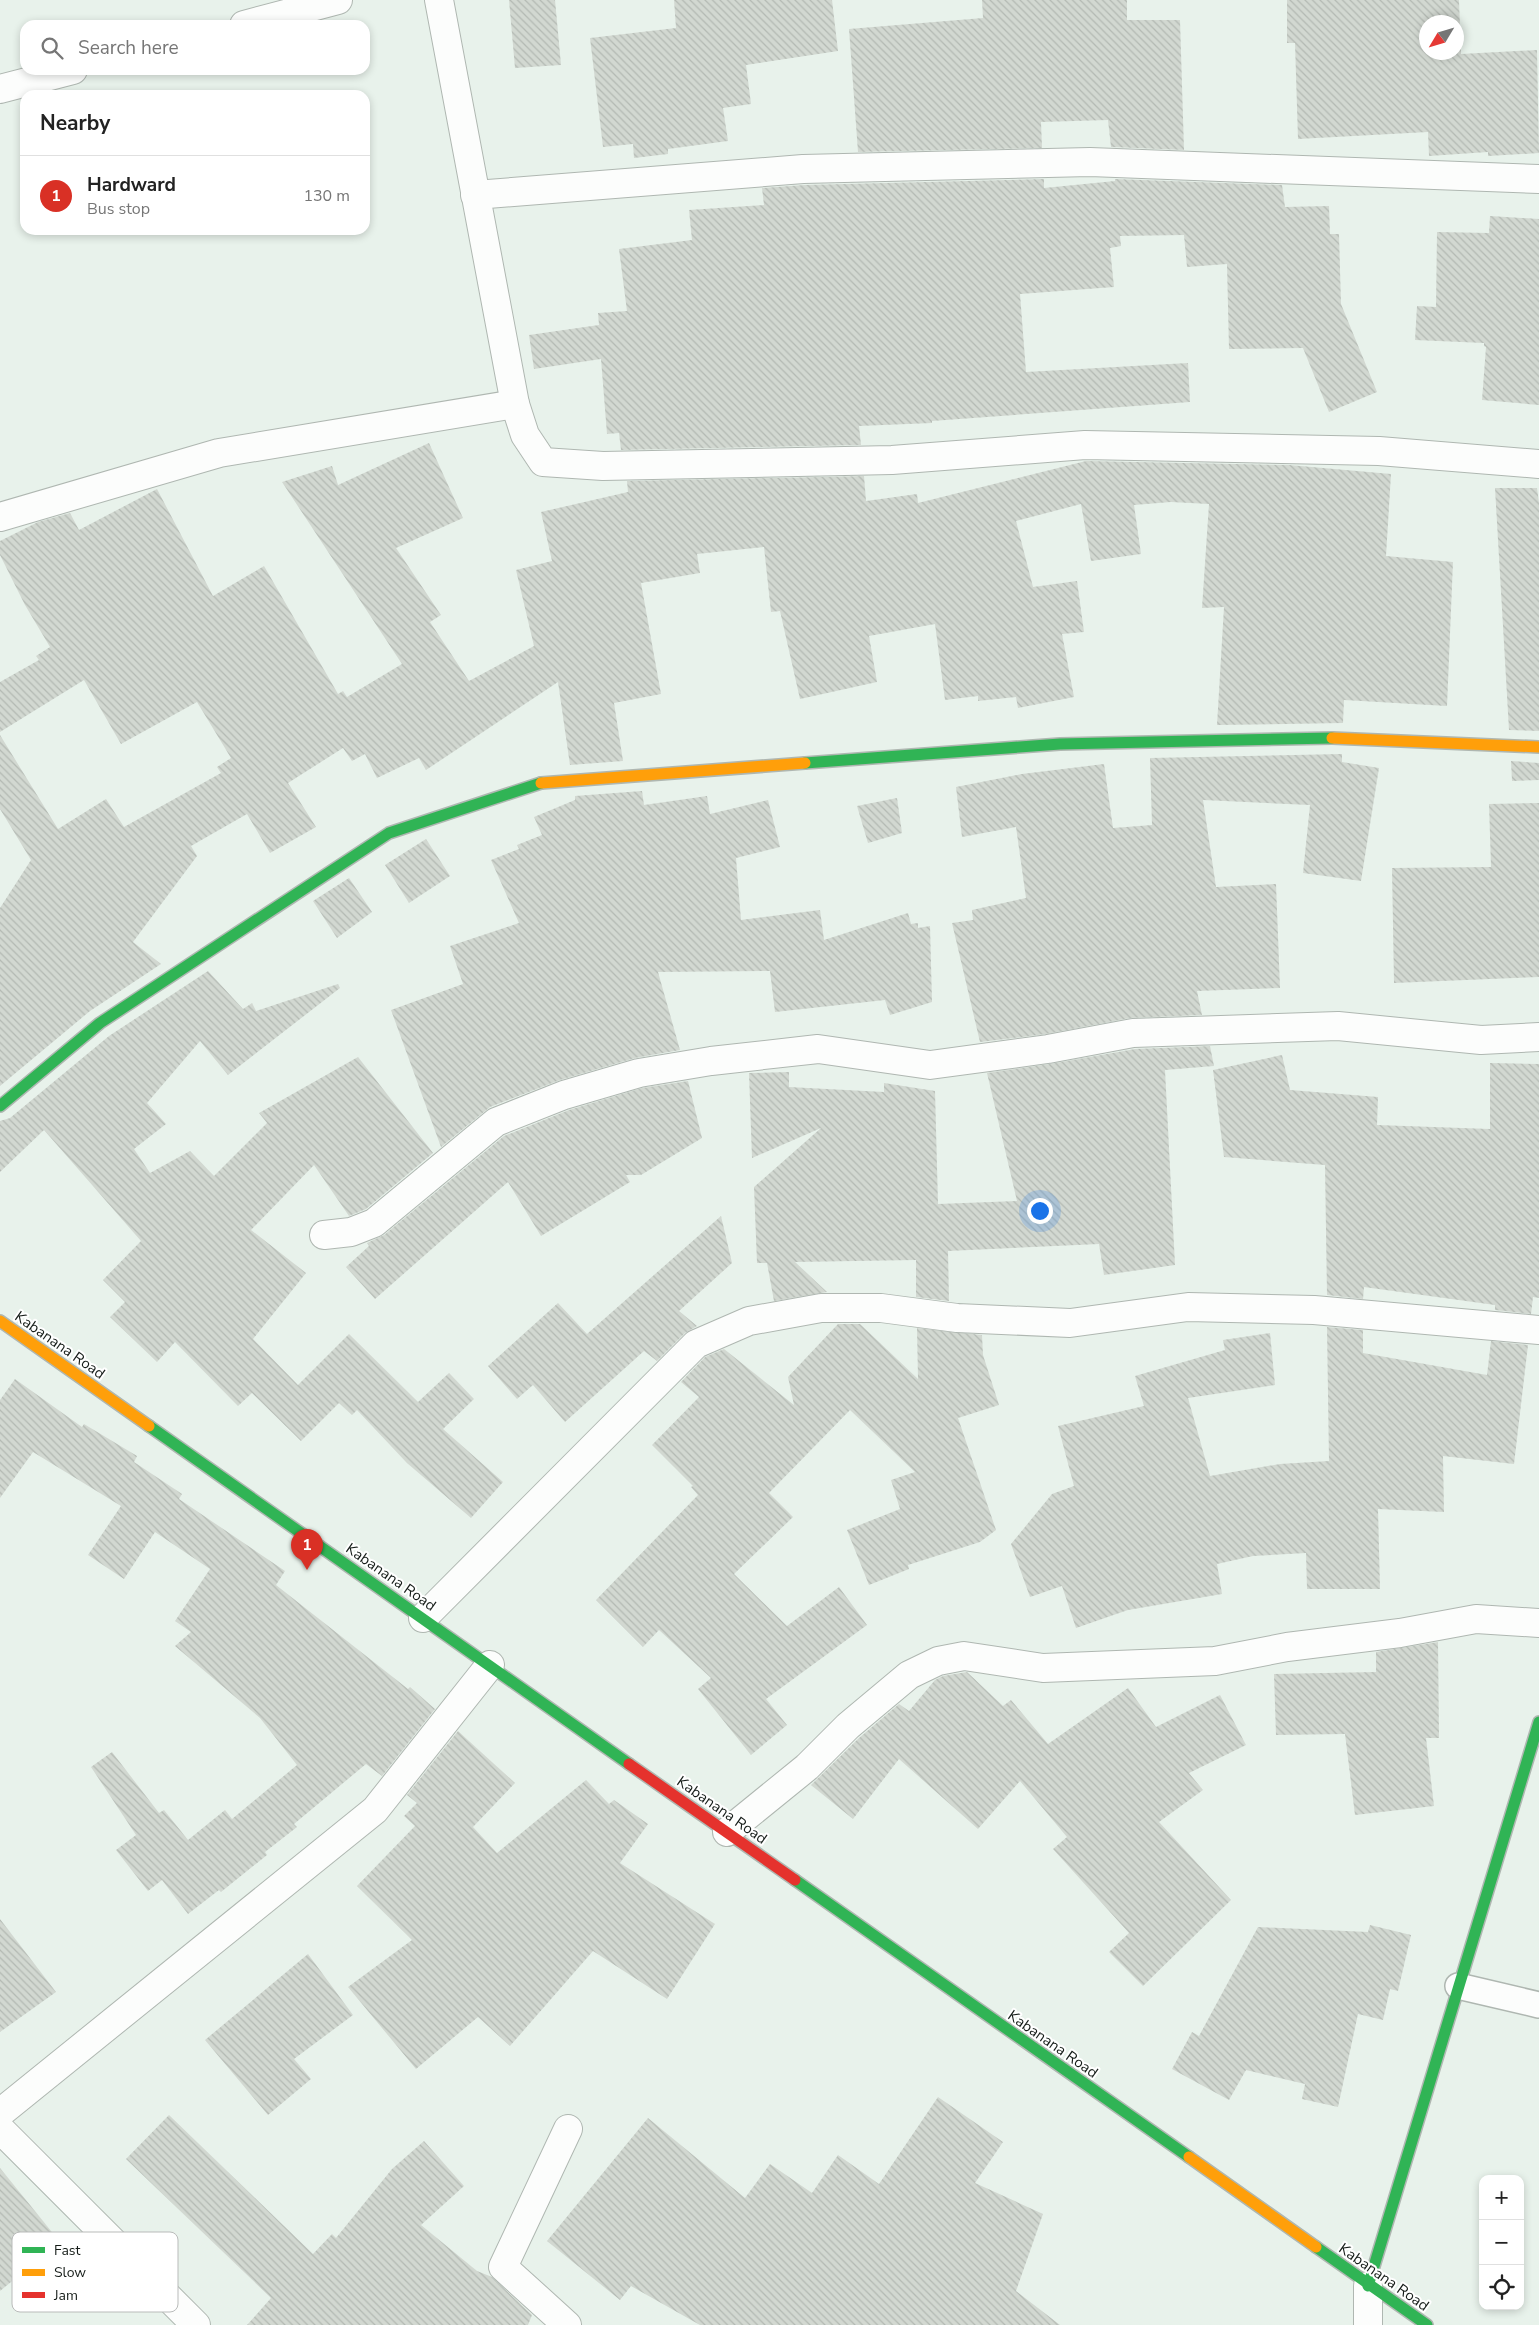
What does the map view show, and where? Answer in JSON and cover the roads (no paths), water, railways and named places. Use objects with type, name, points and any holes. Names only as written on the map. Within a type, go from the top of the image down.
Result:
[{"type":"street","points":[[263,20],[338,0]]},
{"type":"street","points":[[439,0],[515,404],[526,435],[543,462],[594,466],[892,460],[1085,445],[1379,451],[1539,464]]},
{"type":"street","points":[[0,89],[54,75]]},
{"type":"street","points":[[475,195],[803,169],[1090,162],[1539,180]]},
{"type":"street","points":[[0,516],[219,453],[515,404]]},
{"type":"street","points":[[0,1106],[100,1023],[389,833],[534,783],[1060,744],[1337,738],[1539,747]]},
{"type":"street","points":[[324,1235],[351,1232],[374,1223],[496,1122],[564,1095],[639,1072],[711,1061],[818,1049],[930,1065],[1048,1049],[1133,1033],[1338,1026],[1481,1040],[1539,1037]]},
{"type":"street","points":[[423,1618],[696,1344],[749,1321],[821,1308],[881,1308],[958,1318],[1070,1323],[1188,1307],[1314,1310],[1539,1330]]},
{"type":"street","name":"Kabanana Road","points":[[0,1321],[1368,2286],[1427,2325]]},
{"type":"street","points":[[727,1832],[807,1767],[848,1726],[909,1676],[938,1661],[964,1656],[1043,1668],[1215,1661],[1287,1647],[1400,1633],[1476,1619],[1539,1623]]},
{"type":"street","points":[[0,2113],[375,1810],[490,1665]]},
{"type":"street","points":[[1368,2325],[1368,2286],[1539,1722]]},
{"type":"street","points":[[0,2129],[103,2232]]},
{"type":"street","points":[[567,2325],[503,2267],[568,2129]]},
{"type":"street","points":[[178,2307],[196,2325]]},
{"type":"lane","points":[[1458,1986],[1539,2005]]},
{"type":"place","name":"Hardward","points":[[307,1570]]}]
